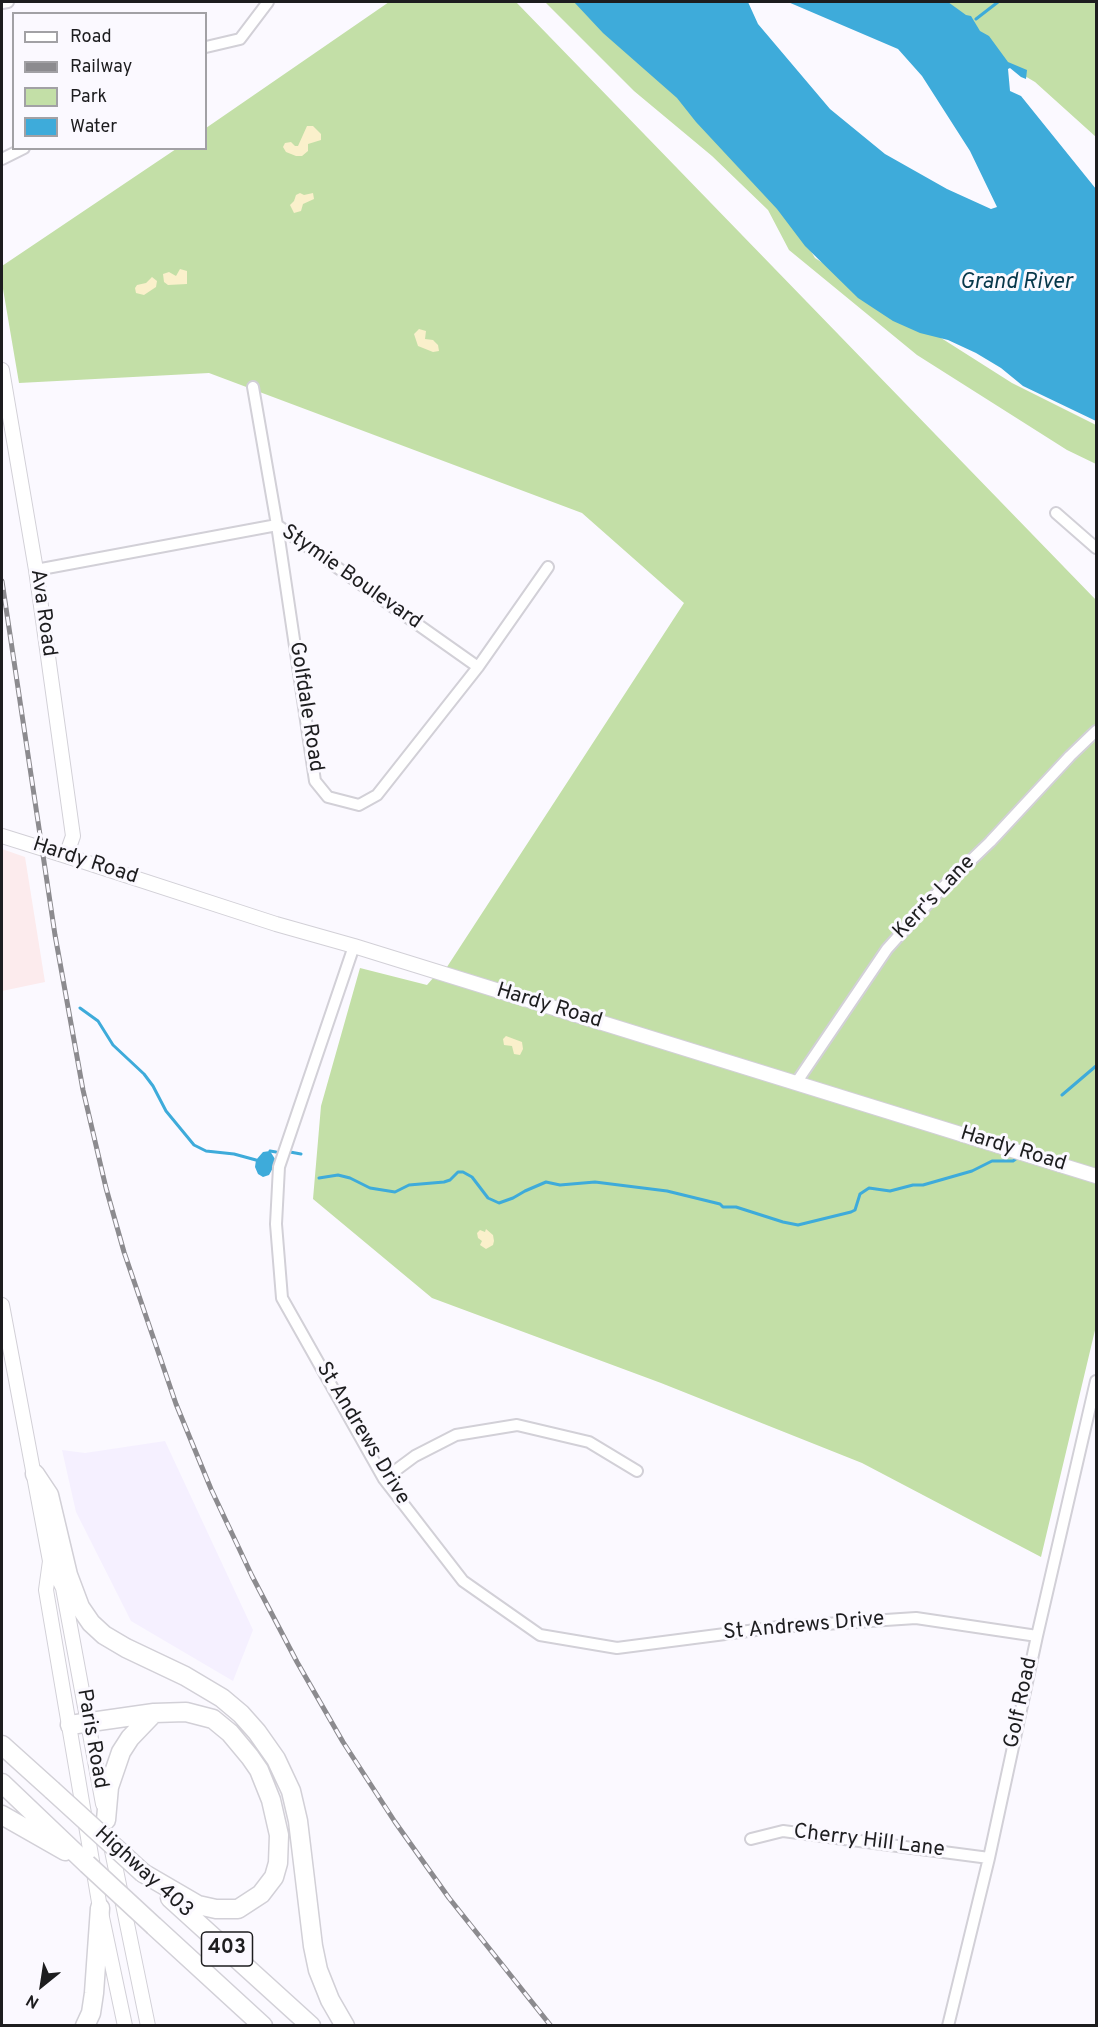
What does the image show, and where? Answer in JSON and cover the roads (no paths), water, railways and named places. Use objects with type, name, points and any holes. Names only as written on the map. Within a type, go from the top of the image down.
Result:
[{"type":"highway","points":[[34,1474],[50,1495],[68,1575],[80,1607],[91,1623],[104,1635],[126,1648],[185,1676],[222,1698],[257,1732],[276,1759],[291,1791],[298,1821],[318,1970],[330,2000],[345,2025]]},
{"type":"highway","points":[[79,1723],[154,1713],[200,1714],[213,1719],[239,1742],[259,1770],[271,1800],[279,1835],[280,1853],[274,1877],[261,1894],[238,1909],[216,1909],[198,1905],[143,1873]]},
{"type":"highway","points":[[106,1820],[109,1787],[121,1752],[130,1738],[154,1713]]},
{"type":"highway","name":"Highway 403","points":[[2,1745],[311,2025]]},
{"type":"highway","name":"Highway 403","points":[[2,1783],[62,1844],[87,1864],[263,2025]]},
{"type":"highway","points":[[2,1815],[62,1844]]},
{"type":"highway","points":[[85,2025],[93,2003],[100,1908]]},
{"type":"main road","name":"Ava Road","points":[[2,370],[36,570],[73,836],[66,856]]},
{"type":"main road","name":"Hardy Road","points":[[2,836],[276,924],[354,946],[1096,1176]]},
{"type":"main road","name":"Paris Road","points":[[2,1305],[6,1355],[34,1474],[50,1561],[46,1590],[106,1820],[148,2025]]},
{"type":"main road","name":"Paris Road","points":[[79,1723],[100,1908],[124,2025]]},
{"type":"street","points":[[2,3],[8,2]]},
{"type":"street","points":[[207,47],[240,39],[268,2]]},
{"type":"street","points":[[2,159],[20,150]]},
{"type":"street","name":"Golfdale Road","points":[[253,387],[277,525],[315,781],[328,797],[359,805],[376,795],[478,667],[548,567]]},
{"type":"street","points":[[1056,513],[1096,548]]},
{"type":"street","name":"Stymie Boulevard","points":[[36,570],[277,525],[478,667]]},
{"type":"street","name":"Kerr's Lane","points":[[796,1083],[887,949],[941,889],[990,842],[1096,731]]},
{"type":"street","name":"St Andrews Drive","points":[[354,946],[279,1167],[276,1224],[282,1298],[384,1479],[463,1581],[540,1635],[617,1648],[779,1627],[916,1618],[1037,1636]]},
{"type":"street","name":"Golf Road","points":[[948,2025],[989,1858],[1096,1381]]},
{"type":"street","points":[[384,1479],[415,1456],[456,1435],[517,1425],[589,1442],[637,1471]]},
{"type":"street","name":"Cherry Hill Lane","points":[[751,1839],[783,1831],[989,1858]]},
{"type":"water","name":"Grand River","points":[[574,2],[748,2],[758,24],[830,109],[885,154],[947,189],[991,209],[997,207],[970,151],[922,76],[898,49],[788,2],[948,2],[971,16],[980,31],[989,36],[1008,62],[1027,70],[1026,79],[1010,68],[1008,69],[1010,91],[1021,96],[1096,189],[1096,421],[1023,386],[1001,368],[976,353],[948,340],[920,333],[893,321],[858,298],[805,246],[777,209],[696,122],[677,98],[603,33]]},
{"type":"water","points":[[270,1151],[275,1159],[273,1168],[269,1175],[263,1177],[258,1174],[255,1167],[256,1160],[263,1152]]},
{"type":"waterway","points":[[976,19],[998,2]]},
{"type":"waterway","points":[[80,1008],[98,1021],[113,1045],[144,1074],[166,1111],[194,1145],[206,1151],[234,1154],[256,1160]]},
{"type":"waterway","points":[[1062,1095],[1096,1066]]},
{"type":"waterway","points":[[270,1151],[276,1152]]},
{"type":"waterway","points":[[290,1152],[301,1154]]},
{"type":"waterway","points":[[319,1178],[338,1175],[370,1188],[395,1192],[409,1185],[444,1182],[450,1180],[458,1172],[463,1172],[472,1177],[488,1198],[499,1203],[546,1182],[560,1185],[595,1182],[667,1191],[720,1204],[723,1207],[736,1207],[798,1225],[855,1210],[860,1194],[869,1188],[890,1191],[923,1185],[972,1171],[992,1161],[1013,1161],[1017,1158]]},
{"type":"railway","points":[[2,581],[55,935],[83,1090],[124,1252],[176,1404],[211,1489],[252,1576],[297,1662],[343,1742],[395,1822],[449,1898],[551,2026]]}]
